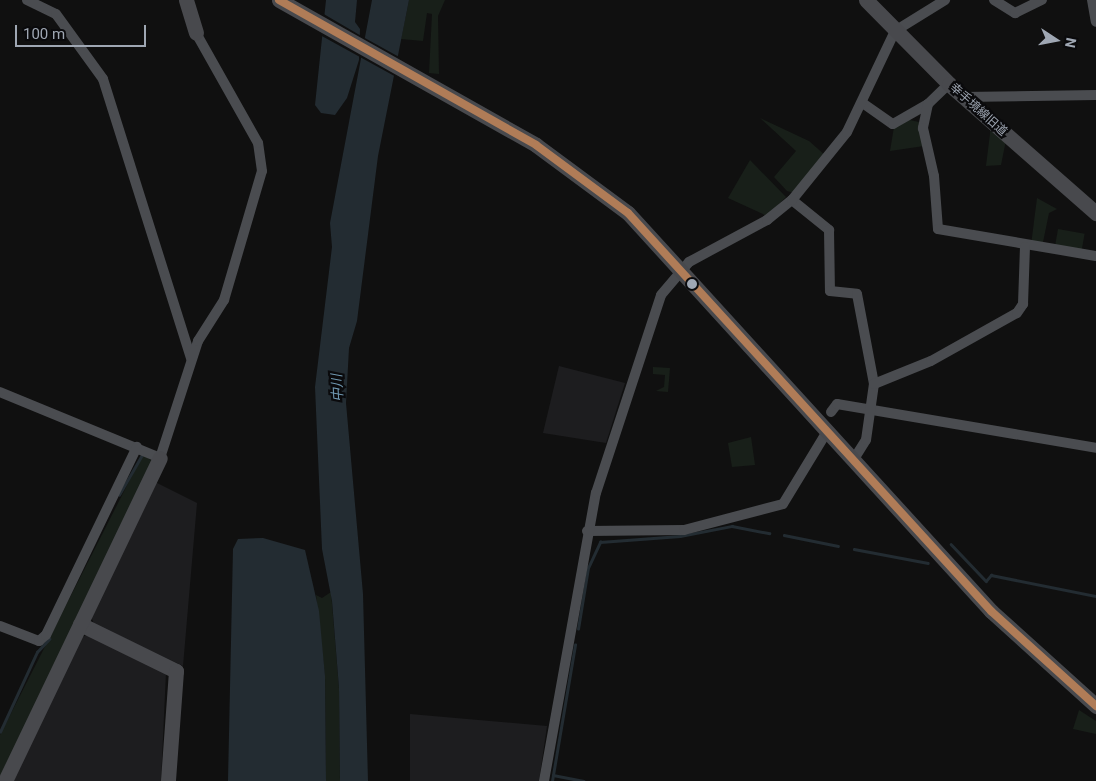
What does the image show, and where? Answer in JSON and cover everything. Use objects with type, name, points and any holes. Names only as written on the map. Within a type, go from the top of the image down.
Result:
[{"type":"main road","points":[[186,0],[196,33]]},
{"type":"main road","points":[[279,0],[560,160],[628,213],[682,268],[1013,634],[1096,706]]},
{"type":"main road","name":"幸手境線旧道","points":[[866,0],[963,97],[1096,213]]},
{"type":"main road","points":[[5,781],[160,458]]},
{"type":"main road","points":[[80,624],[176,671],[168,781]]},
{"type":"street","points":[[27,0],[56,14],[103,79],[191,358]]},
{"type":"street","points":[[544,781],[588,531],[649,322],[661,295],[682,268],[710,248],[767,220],[792,200],[830,155],[864,104],[895,31],[945,0]]},
{"type":"street","points":[[994,0],[1015,13],[1042,0]]},
{"type":"street","points":[[1092,0],[1096,22]]},
{"type":"street","points":[[0,392],[160,458],[191,358],[224,300],[260,183],[262,160],[248,124],[196,33]]},
{"type":"street","points":[[864,104],[893,124],[928,104],[949,84]]},
{"type":"street","points":[[963,97],[1096,95]]},
{"type":"street","points":[[928,104],[923,128],[934,176],[938,229],[1026,247],[1096,256]]},
{"type":"street","points":[[792,200],[828,230],[830,291],[857,294],[874,384],[872,409],[864,449],[854,459]]},
{"type":"street","points":[[874,384],[931,361],[1017,313],[1023,304],[1026,247]]},
{"type":"street","points":[[831,412],[837,404],[1096,448]]},
{"type":"street","points":[[588,531],[684,530],[784,504],[828,430]]},
{"type":"street","points":[[0,626],[39,641],[46,635],[136,447]]},
{"type":"shaded area","points":[[409,0],[445,0],[438,16],[439,74],[429,73],[432,14],[427,13],[423,41],[401,39]]},
{"type":"shaded area","points":[[760,118],[809,141],[826,156],[795,193],[787,191],[774,177],[796,151]]},
{"type":"shaded area","points":[[905,119],[919,122],[924,146],[890,151],[894,127]]},
{"type":"shaded area","points":[[991,126],[1006,140],[1001,165],[986,166]]},
{"type":"shaded area","points":[[750,160],[786,197],[767,216],[728,198]]},
{"type":"shaded area","points":[[1037,198],[1057,209],[1049,213],[1042,247],[1031,245]]},
{"type":"shaded area","points":[[1058,229],[1085,234],[1081,252],[1055,248]]},
{"type":"shaded area","points":[[559,366],[625,383],[606,443],[543,433]]},
{"type":"shaded area","points":[[653,367],[670,368],[668,392],[656,391],[664,387],[665,375],[653,374]]},
{"type":"shaded area","points":[[751,437],[755,465],[732,467],[728,443]]},
{"type":"shaded area","points":[[143,454],[153,462],[0,780],[0,735]]},
{"type":"shaded area","points":[[155,482],[197,503],[183,666],[94,624],[91,616]]},
{"type":"shaded area","points":[[331,592],[339,688],[340,781],[326,781],[325,676],[316,595],[322,598]]},
{"type":"shaded area","points":[[88,635],[166,672],[161,781],[12,781],[81,637]]},
{"type":"shaded area","points":[[1079,710],[1096,721],[1096,734],[1073,729]]},
{"type":"shaded area","points":[[410,714],[547,726],[539,781],[410,781]]},
{"type":"water","points":[[326,0],[357,0],[355,22],[360,29],[359,60],[347,98],[335,115],[321,113],[315,105]]},
{"type":"water","name":"中川","points":[[372,0],[409,0],[378,156],[357,321],[349,348],[346,403],[363,594],[368,781],[340,781],[339,688],[332,601],[322,549],[315,387],[332,247],[330,223]]},
{"type":"water","points":[[263,538],[305,550],[319,611],[325,676],[326,781],[228,781],[233,549],[238,539]]},
{"type":"pier","points":[[322,13],[401,58],[398,78],[320,35]]},
{"type":"waterway","points":[[119,495],[142,455]]},
{"type":"waterway","points":[[578,629],[588,568],[600,542],[680,536],[732,526],[769,533]]},
{"type":"waterway","points":[[784,535],[838,546]]},
{"type":"waterway","points":[[951,544],[986,581],[991,575],[1096,596]]},
{"type":"waterway","points":[[854,549],[928,563]]},
{"type":"waterway","points":[[0,732],[37,652],[49,639]]},
{"type":"waterway","points":[[552,781],[575,645]]},
{"type":"waterway","points":[[553,775],[583,781]]},
{"type":"transit line","points":[[279,0],[536,145],[628,213],[991,611],[1096,706]]}]
